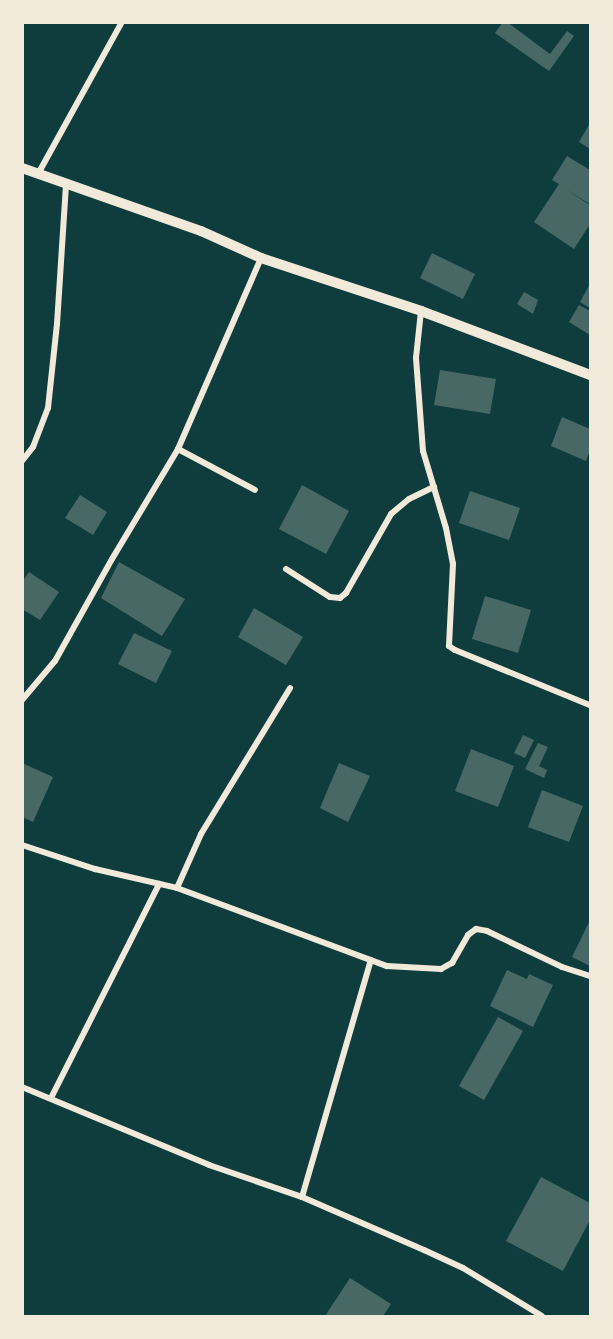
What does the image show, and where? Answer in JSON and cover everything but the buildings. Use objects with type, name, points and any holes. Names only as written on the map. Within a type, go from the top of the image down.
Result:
[{"type":"street","points":[[38,174],[122,22]]},
{"type":"street","points":[[22,168],[201,231],[261,258],[421,311],[591,375]]},
{"type":"street","points":[[22,461],[33,447],[48,408],[57,324],[66,183]]},
{"type":"street","points":[[22,700],[55,661],[112,559],[178,449],[261,258]]},
{"type":"street","points":[[421,311],[416,358],[423,451],[453,564],[449,646],[591,705]]},
{"type":"street","points":[[178,449],[255,490]]},
{"type":"street","points":[[286,569],[330,597],[340,598],[346,593],[392,514],[409,499],[434,487]]},
{"type":"street","points":[[177,888],[201,834],[290,688]]},
{"type":"street","points":[[22,845],[95,869],[177,888],[387,966],[441,969],[452,963],[472,931],[482,929],[529,953],[591,976]]},
{"type":"street","points":[[51,1098],[159,884]]},
{"type":"street","points":[[302,1197],[371,960]]},
{"type":"street","points":[[22,1087],[208,1165],[302,1197],[462,1268],[542,1317]]}]
